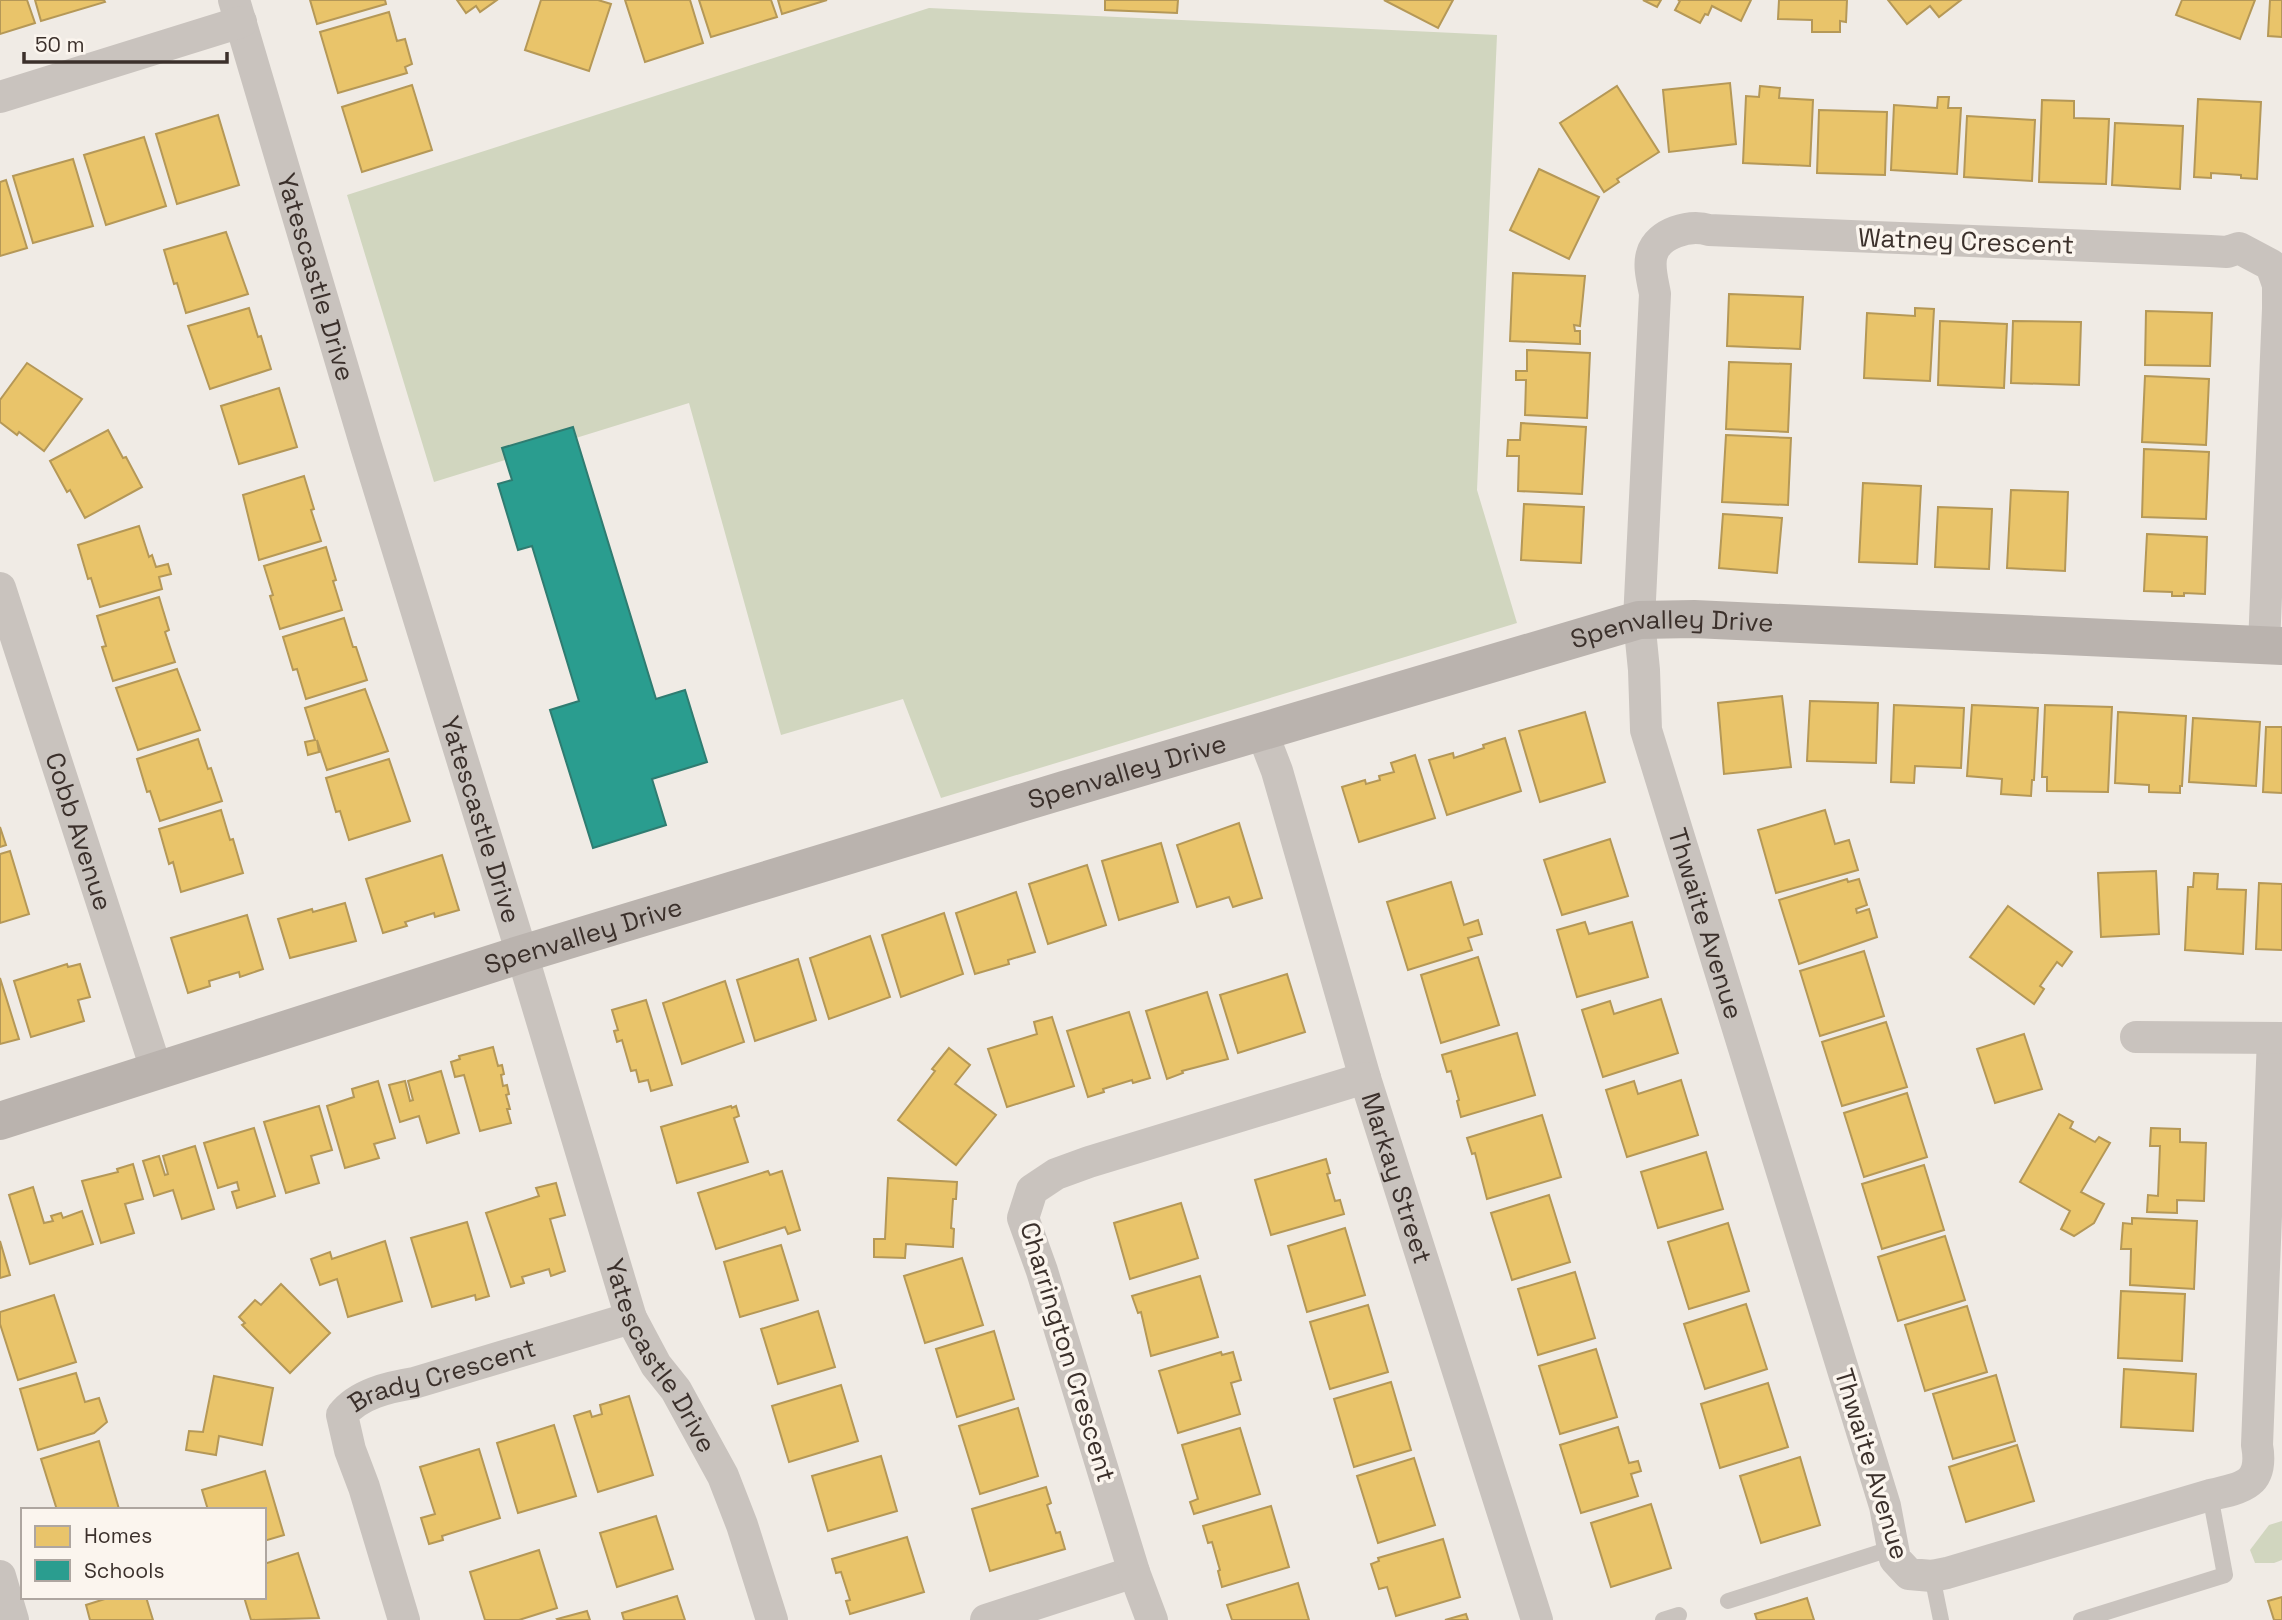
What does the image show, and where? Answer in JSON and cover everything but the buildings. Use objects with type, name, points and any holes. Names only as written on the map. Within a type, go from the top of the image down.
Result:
[{"type":"street","points":[[0,97],[237,11]]},
{"type":"street","name":"Yatescastle Drive","points":[[237,11],[365,443],[631,1318],[656,1365],[676,1390],[723,1476],[742,1525],[772,1620]]},
{"type":"street","name":"Watney Crescent","points":[[1639,620],[1655,294],[1652,254],[1660,242],[1672,234],[1697,226],[1709,230],[2227,252],[2239,248],[2271,265],[2278,285],[2273,646]]},
{"type":"street","name":"Cobb Avenue","points":[[0,588],[157,1072]]},
{"type":"street","name":"Spenvalley Drive","points":[[0,1121],[522,954],[1639,620],[1694,619],[2273,646]]},
{"type":"street","name":"Thwaite Avenue","points":[[1639,620],[1646,730],[1885,1506],[1895,1559],[1909,1574],[1932,1576],[1997,1559],[2231,1491],[2246,1485],[2255,1477],[2260,1460],[2257,1445],[2277,1038]]},
{"type":"street","name":"Markay Street","points":[[1262,732],[1276,771],[1366,1078],[1537,1620]]},
{"type":"street","points":[[2136,1037],[2277,1038]]},
{"type":"street","name":"Charrington Crescent","points":[[1134,1572],[1042,1270],[1023,1218],[1032,1190],[1056,1174],[1089,1162],[1366,1078]]},
{"type":"street","name":"Brady Crescent","points":[[404,1620],[364,1487],[350,1450],[342,1415],[351,1404],[388,1387],[414,1382],[631,1318]]},
{"type":"street","points":[[986,1620],[1134,1572],[1152,1620]]},
{"type":"street","points":[[0,1576],[13,1620]]},
{"type":"lane","points":[[2081,1620],[2225,1575],[2210,1495]]},
{"type":"lane","points":[[1728,1601],[1892,1548]]},
{"type":"lane","points":[[1932,1576],[1941,1620]]},
{"type":"green space","points":[[929,8],[1497,35],[1477,490],[1517,623],[941,798],[903,699],[781,735],[689,403],[434,482],[347,195]]},
{"type":"green space","points":[[2282,1521],[2282,1560],[2255,1563],[2250,1550],[2269,1525]]}]
